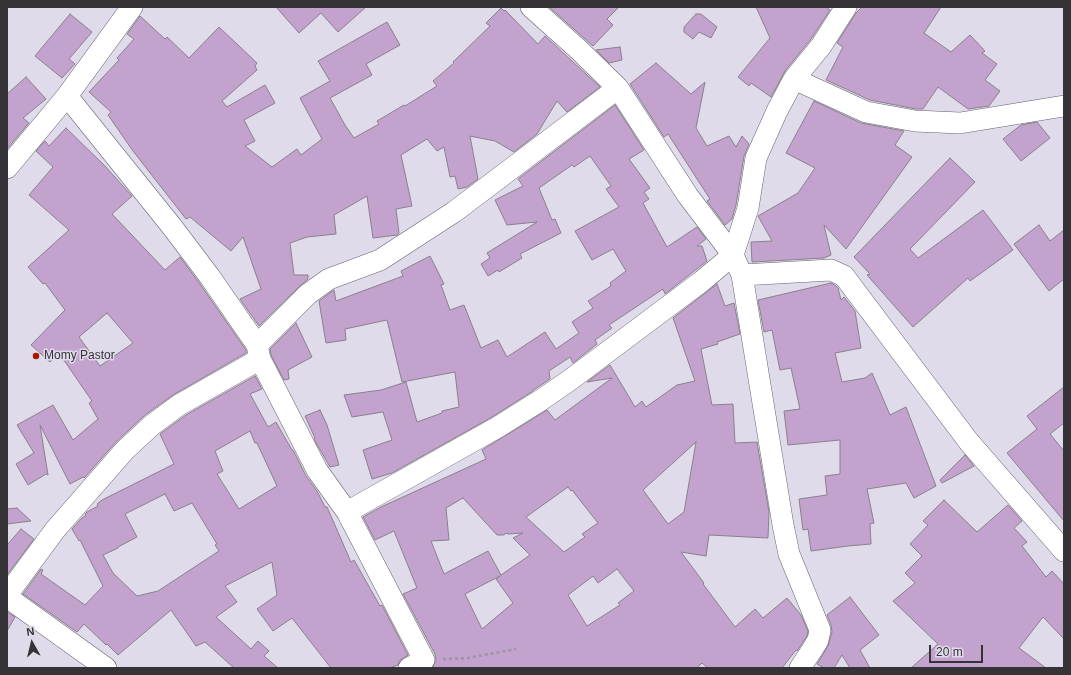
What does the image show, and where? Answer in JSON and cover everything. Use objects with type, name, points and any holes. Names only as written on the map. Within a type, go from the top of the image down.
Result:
[{"type":"street","points":[[7,168],[67,96],[132,7]]},
{"type":"street","points":[[530,7],[618,88],[688,196],[733,255],[742,274],[784,532],[789,554],[820,630],[818,640],[800,668]]},
{"type":"street","points":[[347,512],[498,427],[541,400],[696,286],[733,255],[748,208],[756,158],[777,110],[794,79],[821,46],[846,7]]},
{"type":"street","points":[[794,79],[866,112],[915,121],[960,123],[1064,106]]},
{"type":"street","points":[[106,668],[7,596],[55,530],[125,450],[152,424],[258,352],[308,294],[328,279],[380,260],[442,220],[618,88]]},
{"type":"street","points":[[67,96],[174,228],[210,277],[258,352],[317,470],[347,512],[417,664]]},
{"type":"street","points":[[742,274],[831,270],[844,276],[969,442],[1062,545]]},
{"type":"path","points":[[417,664],[468,658],[516,649]]},
{"type":"building","points":[[276,7],[366,7],[338,32],[321,13],[299,33]]},
{"type":"building","points":[[549,7],[619,7],[607,19],[613,25],[593,46]]},
{"type":"building","points":[[756,7],[826,7],[830,10],[811,39],[785,71],[771,97],[751,83],[749,86],[738,77],[770,38]]},
{"type":"building","points":[[862,7],[941,7],[924,33],[951,52],[970,35],[985,51],[982,53],[997,64],[985,80],[1000,91],[989,106],[968,109],[938,87],[923,109],[916,109],[870,100],[826,80],[843,47],[837,43],[856,13]]},
{"type":"building","points":[[501,8],[504,11],[505,10],[538,44],[545,36],[600,87],[567,112],[557,101],[537,134],[514,152],[495,141],[470,136],[478,179],[467,187],[458,189],[455,176],[450,177],[444,147],[437,151],[427,139],[401,155],[412,206],[396,209],[399,233],[397,235],[373,238],[367,196],[334,215],[336,234],[307,237],[290,243],[294,275],[308,275],[308,279],[259,326],[240,299],[261,289],[243,237],[231,251],[190,217],[186,219],[133,151],[108,115],[111,112],[89,92],[119,60],[117,58],[134,39],[127,34],[140,16],[165,39],[167,37],[189,58],[219,27],[257,63],[255,66],[257,70],[222,101],[227,107],[265,85],[275,103],[244,120],[255,141],[245,146],[272,167],[297,149],[301,155],[322,139],[300,98],[330,81],[318,61],[387,22],[400,45],[366,64],[372,75],[330,98],[354,138],[379,124],[377,121],[437,86],[433,81],[454,63],[453,62],[490,26],[486,23]]},
{"type":"building","points":[[70,14],[92,32],[69,59],[75,64],[62,78],[35,56]]},
{"type":"building","points":[[696,14],[701,14],[717,27],[711,38],[699,32],[693,39],[684,32],[684,27]]},
{"type":"building","points":[[620,47],[622,60],[609,63],[596,50]]},
{"type":"building","points":[[656,63],[691,94],[705,82],[696,128],[707,146],[729,136],[736,147],[742,136],[749,144],[744,156],[736,205],[732,219],[725,225],[707,201],[710,199],[668,134],[664,137],[630,84]]},
{"type":"building","points":[[26,77],[46,99],[23,118],[29,123],[7,149],[7,94]]},
{"type":"building","points":[[814,101],[861,123],[904,131],[895,145],[912,157],[846,249],[824,225],[831,255],[824,258],[752,262],[751,242],[772,241],[758,216],[798,193],[815,168],[786,153]]},
{"type":"building","points":[[615,105],[644,150],[629,159],[650,188],[644,192],[649,199],[643,203],[667,247],[697,227],[706,239],[697,246],[702,246],[707,261],[665,294],[663,289],[609,325],[612,328],[595,340],[597,344],[573,363],[570,357],[549,371],[550,379],[533,391],[492,417],[392,473],[372,479],[363,450],[392,440],[383,412],[352,417],[344,395],[381,390],[406,382],[417,422],[442,413],[442,411],[459,407],[455,372],[402,382],[387,320],[345,329],[346,340],[326,343],[319,301],[334,290],[336,301],[403,276],[401,271],[430,256],[444,284],[441,285],[450,310],[464,305],[481,348],[498,340],[507,357],[545,332],[556,349],[579,333],[572,322],[593,308],[588,301],[611,286],[610,283],[626,271],[613,249],[592,260],[575,231],[619,207],[606,189],[611,186],[590,156],[574,167],[572,165],[539,188],[552,220],[555,219],[561,233],[520,254],[522,258],[499,272],[498,270],[488,276],[481,264],[490,258],[487,253],[537,222],[507,225],[495,200],[523,186],[518,179]]},
{"type":"building","points":[[1037,122],[1050,138],[1021,161],[1003,139],[1021,125]]},
{"type":"building","points":[[66,128],[104,165],[132,196],[112,214],[165,270],[180,257],[246,350],[246,353],[173,395],[145,415],[116,442],[84,478],[83,477],[70,484],[40,425],[48,475],[46,474],[28,485],[16,464],[34,453],[17,425],[53,405],[73,440],[98,419],[89,403],[92,401],[59,353],[50,362],[31,345],[65,310],[45,283],[43,284],[28,267],[69,230],[29,195],[53,167],[36,151],[45,141],[49,146]],"holes":[[[107,313],[133,343],[100,366],[79,337]]]},
{"type":"building","points":[[950,158],[975,182],[910,249],[918,258],[983,210],[1013,250],[970,281],[968,278],[913,327],[867,275],[870,274],[854,257]]},
{"type":"building","points":[[1039,225],[1050,241],[1064,230],[1064,279],[1049,291],[1014,244]]},
{"type":"building","points":[[831,283],[838,288],[841,300],[844,297],[855,311],[861,348],[835,353],[842,382],[865,378],[872,373],[890,415],[906,407],[936,486],[914,498],[906,483],[867,489],[874,523],[870,524],[871,544],[811,551],[808,529],[803,530],[799,499],[827,495],[825,476],[840,474],[840,440],[788,445],[784,411],[800,409],[791,368],[780,370],[772,330],[764,332],[758,300]]},
{"type":"building","points":[[717,284],[725,306],[734,303],[740,334],[717,342],[718,344],[701,349],[712,405],[733,404],[735,443],[757,442],[769,512],[768,538],[709,535],[706,556],[681,552],[735,627],[755,609],[763,618],[787,598],[801,615],[808,631],[807,636],[797,651],[796,650],[782,668],[708,668],[702,663],[697,668],[432,668],[436,661],[435,654],[403,594],[417,588],[394,531],[375,540],[363,517],[381,507],[486,459],[482,450],[547,410],[555,420],[612,378],[587,382],[610,365],[635,407],[642,401],[646,407],[677,385],[695,381],[673,318]],"holes":[[[696,442],[684,512],[668,524],[643,490]],[[568,487],[598,523],[582,534],[585,537],[564,552],[526,517]],[[463,498],[497,535],[504,535],[506,533],[523,533],[513,538],[530,555],[501,575],[488,551],[444,574],[431,541],[449,540],[446,508]],[[617,569],[634,591],[618,603],[620,605],[587,626],[568,595],[593,576],[598,583]],[[500,576],[496,579],[513,603],[482,629],[465,594]]]},
{"type":"building","points":[[296,323],[312,357],[288,370],[289,379],[284,380],[271,355],[270,349]]},
{"type":"building","points":[[255,376],[262,389],[250,394],[268,427],[276,422],[293,450],[306,476],[317,491],[325,507],[327,507],[351,562],[354,560],[380,606],[382,605],[408,655],[399,661],[398,665],[389,668],[331,668],[292,618],[273,631],[257,609],[277,595],[272,562],[225,586],[237,602],[216,617],[251,649],[258,641],[269,651],[264,656],[278,668],[234,668],[205,642],[196,646],[171,610],[118,655],[84,624],[77,632],[23,594],[41,569],[43,570],[41,574],[85,605],[103,586],[80,540],[79,541],[72,529],[86,515],[85,514],[87,512],[98,506],[97,504],[102,500],[174,464],[160,434],[186,415]],"holes":[[[250,431],[277,486],[239,509],[217,474],[223,471],[215,451]],[[165,494],[174,511],[192,503],[217,544],[215,545],[219,551],[158,591],[137,596],[113,573],[103,555],[137,537],[125,514]]]},
{"type":"building","points":[[1064,387],[1064,423],[1050,434],[1064,451],[1064,521],[1007,453],[1037,429],[1027,416]]},
{"type":"building","points":[[320,410],[327,425],[339,465],[330,467],[314,439],[315,438],[305,416]]},
{"type":"building","points":[[965,455],[974,466],[942,483],[940,480]]},
{"type":"building","points":[[944,500],[977,532],[1008,505],[1022,521],[1014,528],[1027,542],[1022,546],[1046,577],[1052,571],[1064,584],[1064,639],[1043,617],[1019,648],[1046,668],[911,668],[938,644],[893,601],[915,583],[905,573],[922,556],[910,544],[928,525],[923,521]]},
{"type":"building","points":[[17,508],[31,521],[7,524],[7,509]]},
{"type":"building","points":[[21,529],[34,539],[7,575],[7,545]]},
{"type":"building","points":[[850,597],[879,635],[860,650],[870,668],[850,668],[842,655],[834,668],[824,668],[817,664],[828,646],[832,632],[827,615]]},
{"type":"building","points":[[7,612],[15,617],[7,631]]},
{"type":"place","name":"Momy Pastor","points":[[36,356]]}]
